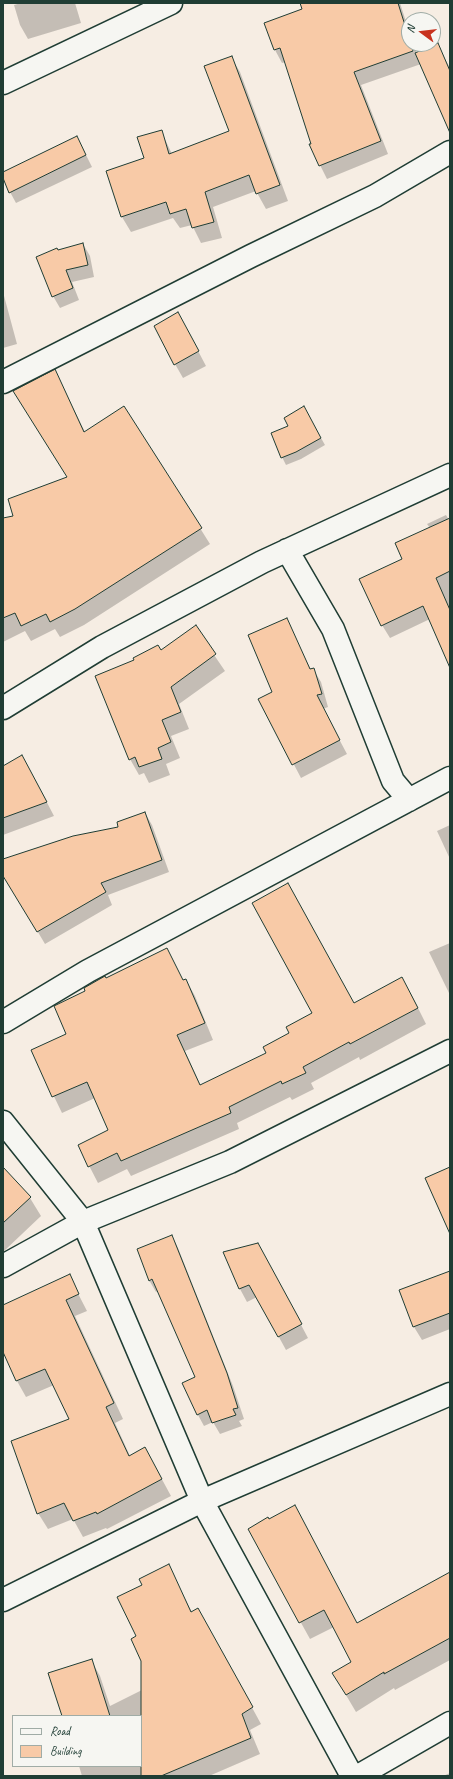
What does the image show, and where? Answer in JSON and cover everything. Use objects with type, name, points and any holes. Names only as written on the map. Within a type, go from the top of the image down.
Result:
[{"type":"street","points":[[3,83],[171,3]]},
{"type":"street","points":[[3,382],[251,256],[375,196],[450,152]]},
{"type":"street","points":[[3,708],[102,647],[262,562],[450,475]]},
{"type":"street","points":[[288,550],[333,628],[393,781],[409,800]]},
{"type":"street","points":[[3,1022],[88,971],[450,778]]},
{"type":"street","points":[[3,1266],[83,1222],[230,1162],[450,1051]]},
{"type":"street","points":[[3,1122],[83,1222],[202,1502],[352,1776]]},
{"type":"street","points":[[3,1600],[202,1502],[450,1394]]},
{"type":"street","points":[[358,1776],[450,1723]]},
{"type":"building","points":[[300,3],[398,3],[401,13],[401,52],[410,52],[354,72],[381,141],[319,166],[309,144],[311,144],[280,48],[274,50],[264,23],[302,9]]},
{"type":"building","points":[[441,50],[450,71],[450,133],[415,53],[441,52]]},
{"type":"building","points":[[232,56],[280,185],[256,194],[249,175],[205,192],[214,222],[192,228],[186,209],[170,214],[166,202],[121,217],[106,171],[144,158],[137,137],[162,130],[169,154],[229,131],[204,66]]},
{"type":"building","points":[[77,136],[86,155],[9,193],[3,178],[3,172]]},
{"type":"building","points":[[83,243],[88,265],[66,270],[73,288],[52,297],[36,257],[57,248],[58,250]]},
{"type":"building","points":[[178,312],[199,351],[174,365],[154,326]]},
{"type":"building","points":[[55,369],[84,432],[124,406],[202,528],[75,609],[50,622],[46,614],[21,626],[15,613],[3,618],[3,518],[13,516],[8,499],[67,477],[13,391]]},
{"type":"building","points":[[304,406],[321,438],[296,452],[281,458],[271,433],[288,426],[284,418]]},
{"type":"building","points":[[450,518],[450,571],[436,578],[450,610],[450,668],[423,606],[381,626],[359,579],[402,559],[395,543]]},
{"type":"building","points":[[287,618],[310,669],[314,668],[322,694],[317,695],[340,740],[292,765],[258,699],[272,692],[248,635]]},
{"type":"building","points":[[196,625],[216,654],[171,687],[181,712],[162,720],[171,742],[158,748],[162,759],[139,767],[135,757],[129,760],[95,676],[134,660],[133,658],[158,645],[161,650]]},
{"type":"building","points":[[22,755],[47,802],[3,818],[3,766]]},
{"type":"building","points":[[145,812],[162,860],[101,883],[106,892],[37,932],[3,876],[3,859],[73,836],[118,827],[117,822]]},
{"type":"building","points":[[288,883],[354,1003],[402,977],[418,1008],[350,1044],[349,1042],[303,1067],[306,1073],[282,1084],[281,1081],[229,1107],[231,1113],[121,1161],[117,1153],[88,1167],[78,1145],[108,1130],[87,1082],[52,1097],[31,1050],[66,1034],[54,1006],[85,991],[84,988],[105,976],[106,978],[167,948],[183,980],[186,979],[205,1023],[177,1035],[200,1085],[266,1053],[263,1047],[289,1033],[286,1027],[312,1013],[252,903]]},
{"type":"building","points":[[3,1167],[31,1197],[3,1223]]},
{"type":"building","points":[[450,1167],[450,1234],[425,1178]]},
{"type":"building","points":[[172,1235],[227,1373],[238,1408],[233,1409],[236,1415],[212,1423],[207,1410],[197,1415],[182,1383],[195,1377],[152,1279],[149,1281],[137,1249]]},
{"type":"building","points":[[258,1243],[302,1324],[278,1337],[249,1285],[239,1289],[223,1252]]},
{"type":"building","points":[[450,1271],[450,1313],[413,1327],[399,1290]]},
{"type":"building","points":[[70,1274],[79,1294],[66,1300],[114,1403],[106,1407],[129,1456],[145,1447],[162,1479],[97,1514],[96,1512],[73,1521],[64,1503],[37,1514],[11,1441],[69,1419],[45,1369],[16,1381],[3,1352],[3,1305]]},
{"type":"building","points":[[295,1505],[357,1623],[450,1572],[450,1638],[384,1674],[384,1672],[346,1695],[332,1673],[351,1662],[324,1610],[299,1623],[248,1529],[268,1517],[269,1519]]},
{"type":"building","points":[[169,1564],[191,1612],[198,1608],[253,1707],[242,1714],[251,1738],[161,1776],[141,1776],[141,1661],[131,1639],[136,1636],[117,1597],[142,1585],[139,1579]]},
{"type":"building","points":[[92,1659],[110,1715],[62,1715],[48,1673]]}]
